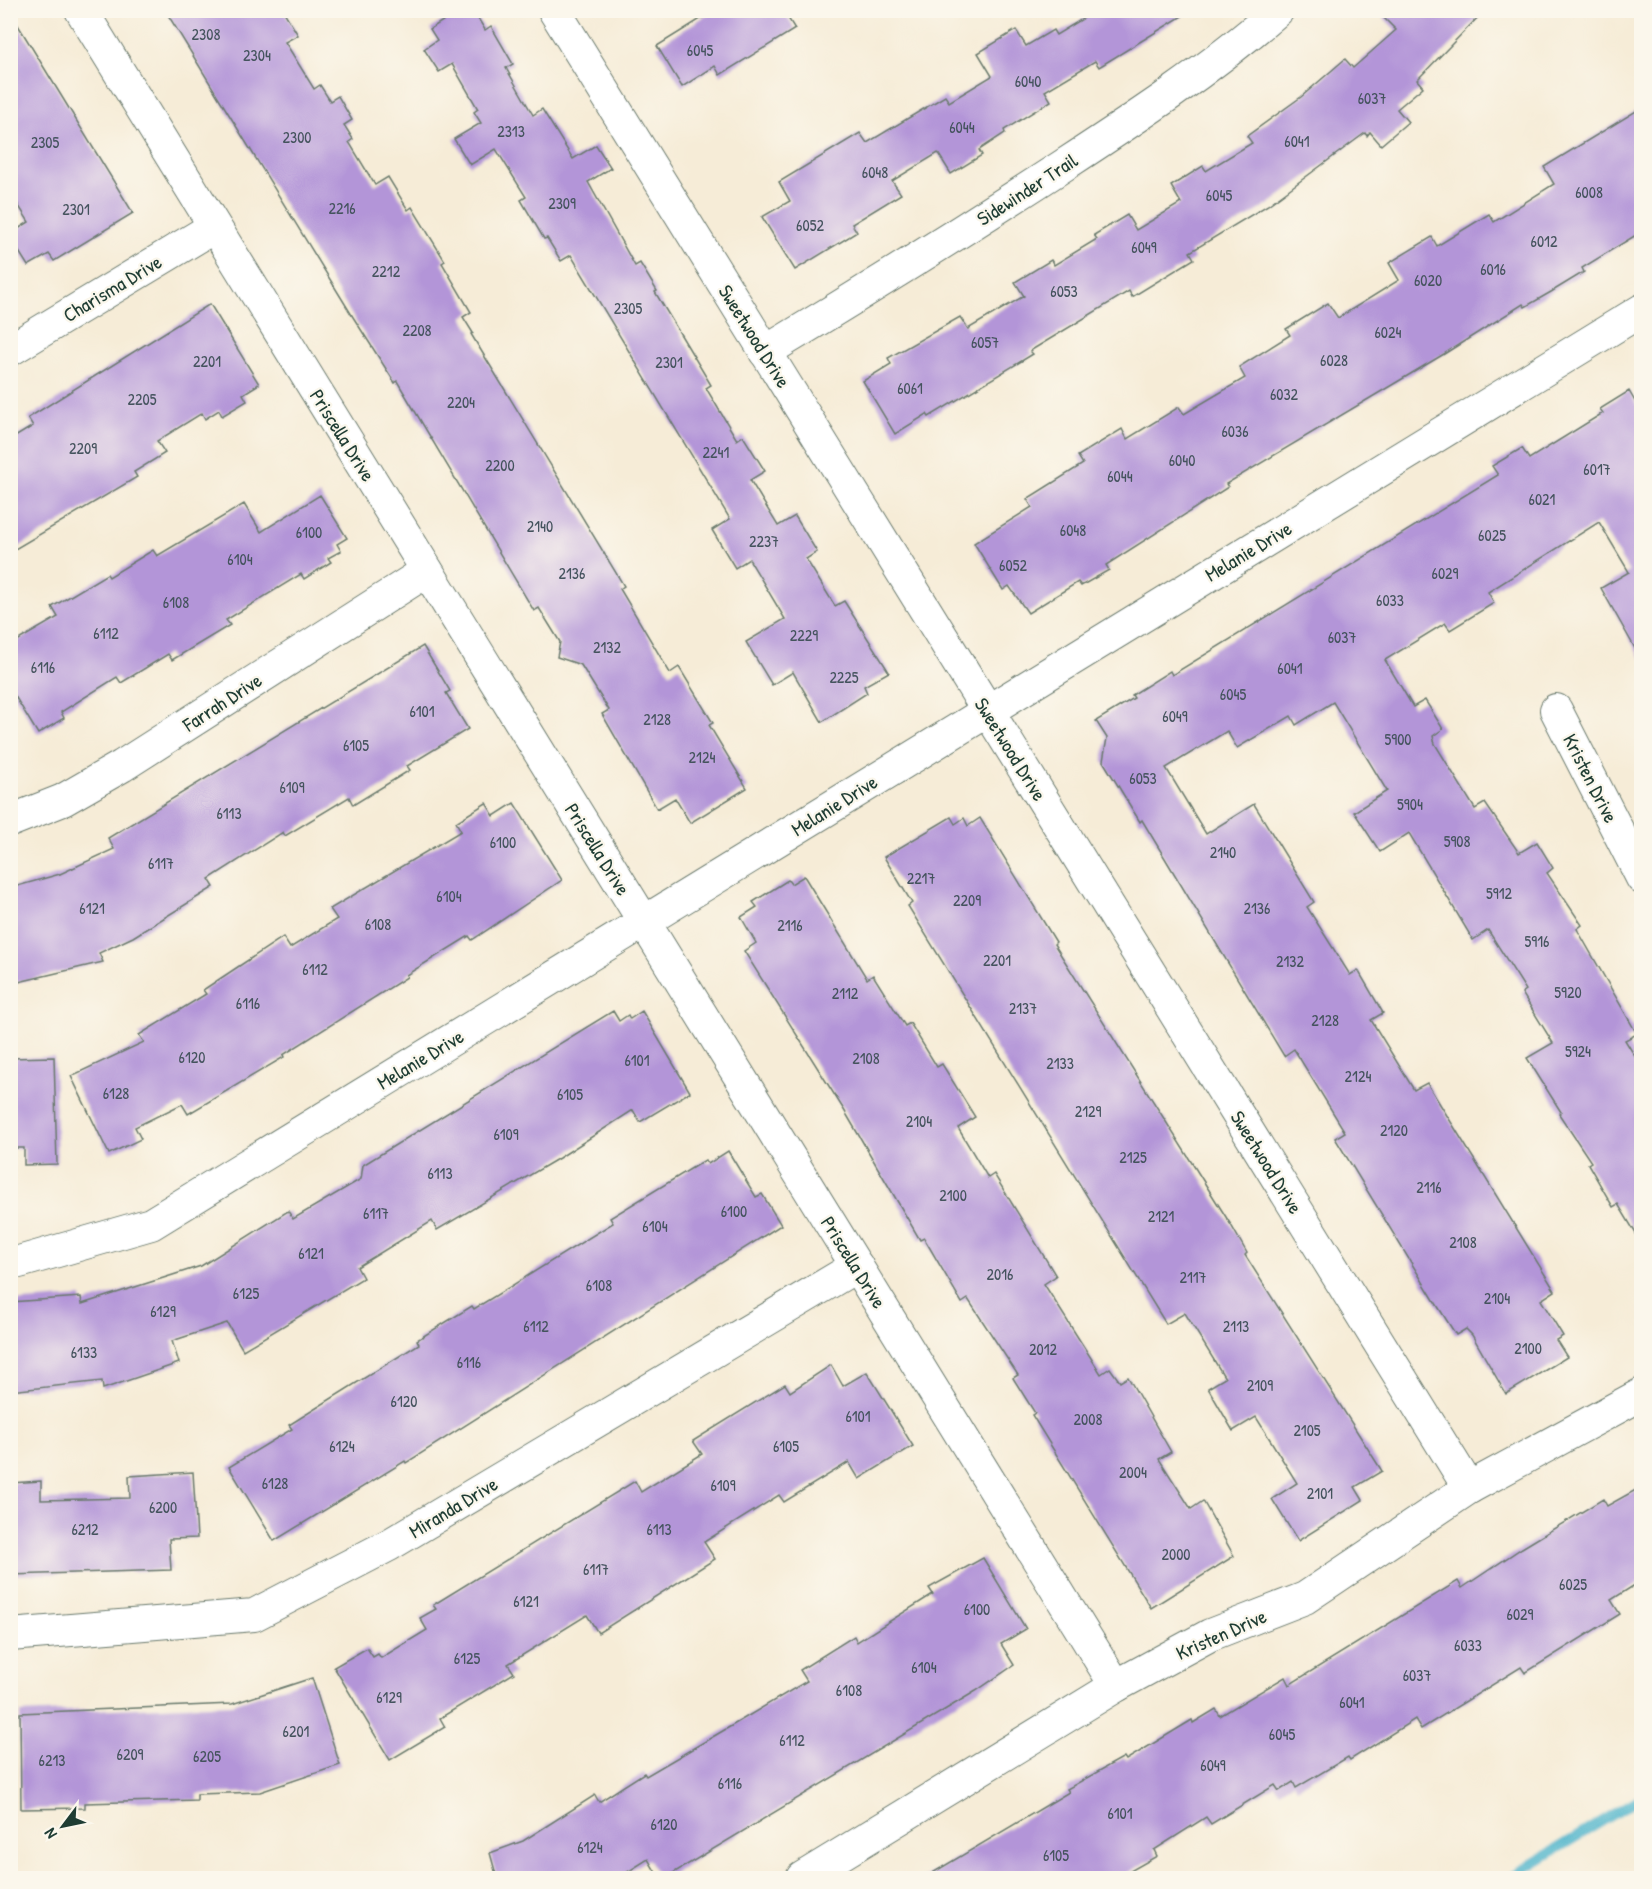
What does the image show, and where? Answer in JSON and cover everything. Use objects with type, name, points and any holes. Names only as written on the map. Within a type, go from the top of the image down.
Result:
[{"type":"street","name":"Priscella Drive","points":[[81,10],[1116,1686]]},
{"type":"street","name":"Sweetwood Drive","points":[[554,10],[1469,1488]]},
{"type":"street","name":"Sidewinder Trail","points":[[765,352],[926,255],[1138,117],[1245,40],[1278,10]]},
{"type":"street","name":"Charisma Drive","points":[[10,350],[214,226]]},
{"type":"street","name":"Melanie Drive","points":[[10,1262],[20,1262],[151,1224],[1641,310]]},
{"type":"street","name":"Farrah Drive","points":[[10,821],[63,800],[122,766],[427,572]]},
{"type":"street","name":"Kristen Drive","points":[[1556,710],[1641,878]]},
{"type":"street","name":"Miranda Drive","points":[[10,1635],[254,1615],[389,1545],[857,1266]]},
{"type":"street","name":"Kristen Drive","points":[[802,1878],[1116,1686],[1210,1635],[1305,1598],[1469,1488],[1641,1394]]},
{"type":"building","points":[[165,10],[283,10],[298,35],[285,42],[314,89],[320,85],[330,101],[338,96],[352,120],[344,125],[353,139],[349,142],[375,185],[388,177],[408,210],[412,207],[445,261],[442,263],[471,312],[463,317],[473,333],[471,334],[624,586],[620,589],[670,673],[679,667],[713,723],[709,725],[747,788],[690,823],[675,798],[657,809],[602,714],[609,710],[581,665],[557,657],[560,642],[539,608],[534,611],[397,381],[395,383],[353,317]]},
{"type":"building","points":[[460,10],[473,10],[485,30],[491,26],[513,64],[506,68],[533,115],[542,109],[573,159],[596,145],[611,168],[588,182],[635,266],[640,263],[657,291],[655,292],[711,385],[706,388],[737,440],[743,436],[765,471],[750,480],[778,526],[795,516],[817,552],[806,559],[835,606],[844,601],[889,672],[864,686],[867,693],[822,722],[793,672],[772,685],[746,642],[785,619],[749,559],[735,568],[712,530],[730,519],[571,255],[561,261],[547,238],[544,239],[521,200],[526,197],[496,149],[470,165],[454,139],[481,123],[474,112],[478,109],[452,64],[439,72],[424,49],[437,40],[430,29]]},
{"type":"building","points":[[715,10],[783,10],[795,29],[720,75],[715,66],[682,87],[657,46]]},
{"type":"building","points":[[1097,10],[1192,10],[1099,67],[1095,61],[1045,91],[1051,101],[1004,130],[1005,133],[979,150],[982,155],[951,174],[938,153],[892,181],[901,194],[852,224],[857,232],[795,270],[762,217],[790,201],[779,182],[860,133],[867,143],[945,96],[949,102],[992,76],[978,53],[1016,30],[1026,46],[1053,30],[1056,35]]},
{"type":"building","points":[[1376,10],[1485,10],[1417,80],[1423,87],[1397,109],[1408,122],[1381,145],[1370,132],[1367,136],[1365,133],[1268,205],[1190,252],[1194,259],[1132,297],[1129,291],[1030,351],[1033,354],[929,417],[927,414],[895,434],[863,381],[891,364],[888,358],[960,317],[968,329],[1024,296],[1015,282],[1051,260],[1054,265],[1097,239],[1094,235],[1127,215],[1136,230],[1181,203],[1171,186],[1203,166],[1206,171],[1252,143],[1247,136],[1301,97],[1345,59],[1353,68],[1396,30]]},
{"type":"building","points":[[10,12],[133,213],[54,261],[49,254],[28,266],[10,237],[10,234],[29,222],[10,192]]},
{"type":"building","points":[[1641,108],[1641,232],[1582,268],[1584,272],[1525,307],[1523,304],[1444,354],[1226,484],[1228,487],[1106,565],[1109,570],[1081,586],[1078,582],[1028,613],[1009,586],[1003,590],[974,543],[1032,507],[1027,499],[1083,464],[1078,456],[1122,429],[1127,439],[1179,407],[1184,414],[1245,378],[1239,367],[1290,335],[1286,329],[1328,303],[1338,318],[1399,280],[1389,263],[1432,237],[1437,246],[1489,214],[1494,222],[1554,184],[1544,167]]},
{"type":"building","points":[[210,304],[259,384],[243,394],[247,401],[222,416],[219,410],[205,419],[202,413],[157,441],[165,453],[134,472],[137,477],[10,552],[10,440],[33,426],[28,418]]},
{"type":"building","points":[[1629,391],[1641,412],[1641,659],[1601,588],[1629,572],[1599,522],[1488,592],[1494,603],[1450,630],[1445,623],[1385,660],[1413,707],[1425,700],[1443,729],[1433,736],[1435,744],[1475,809],[1485,803],[1519,853],[1537,842],[1553,868],[1547,873],[1582,925],[1577,929],[1637,1034],[1625,1040],[1641,1066],[1641,1242],[1618,1204],[1613,1207],[1588,1164],[1591,1162],[1559,1114],[1561,1112],[1527,1058],[1553,1043],[1522,993],[1526,990],[1488,930],[1473,940],[1409,833],[1380,852],[1354,812],[1387,791],[1333,702],[1296,725],[1291,716],[1237,748],[1227,731],[1166,768],[1206,834],[1254,804],[1314,902],[1307,907],[1350,975],[1358,970],[1383,1013],[1371,1020],[1414,1090],[1427,1083],[1555,1291],[1541,1300],[1563,1336],[1556,1340],[1567,1357],[1506,1394],[1472,1335],[1466,1329],[1456,1335],[1335,1138],[1345,1132],[1294,1049],[1284,1056],[1142,820],[1140,822],[1103,761],[1107,738],[1096,721],[1134,698],[1132,695],[1170,671],[1172,675],[1498,475],[1492,466],[1522,448],[1529,459],[1603,413],[1600,409]]},
{"type":"building","points":[[320,495],[347,538],[337,544],[341,551],[328,558],[331,562],[304,579],[301,574],[226,620],[230,625],[172,660],[168,654],[121,683],[117,677],[61,712],[64,718],[38,734],[10,688],[10,645],[58,617],[52,607],[107,574],[109,577],[153,550],[157,556],[244,504],[261,532]]},
{"type":"building","points":[[423,646],[450,691],[446,693],[468,729],[407,766],[410,770],[353,805],[349,797],[285,836],[283,832],[209,879],[214,887],[133,937],[99,953],[103,962],[10,984],[10,888],[60,874],[114,849],[108,838]]},
{"type":"building","points":[[486,803],[494,816],[514,803],[562,880],[472,940],[469,936],[283,1055],[284,1057],[188,1114],[182,1104],[135,1127],[141,1139],[109,1154],[71,1076],[144,1042],[139,1035],[206,994],[203,990],[283,937],[290,948],[337,919],[330,909],[461,831],[456,822]]},
{"type":"building","points":[[951,817],[955,824],[964,818],[968,826],[980,818],[1056,942],[1054,944],[1231,1225],[1247,1253],[1245,1255],[1382,1471],[1355,1487],[1363,1500],[1298,1541],[1272,1499],[1297,1483],[1256,1417],[1233,1431],[1208,1388],[1225,1378],[1185,1313],[1166,1324],[908,906],[912,903],[884,857]]},
{"type":"building","points":[[804,876],[867,979],[873,975],[905,1026],[910,1023],[937,1067],[942,1064],[975,1117],[958,1128],[988,1178],[994,1174],[1056,1276],[1044,1284],[1101,1374],[1110,1368],[1120,1382],[1128,1377],[1171,1452],[1159,1459],[1191,1509],[1203,1501],[1234,1556],[1151,1608],[1032,1415],[1035,1413],[1013,1378],[1018,1375],[968,1299],[962,1303],[924,1238],[920,1240],[844,1110],[744,951],[756,943],[741,917],[757,907],[753,902],[788,880],[791,884]]},
{"type":"building","points":[[613,1011],[619,1021],[628,1015],[630,1019],[642,1011],[690,1092],[640,1122],[633,1110],[559,1158],[437,1230],[432,1221],[357,1267],[363,1278],[243,1350],[227,1323],[172,1341],[179,1363],[103,1389],[102,1381],[10,1391],[10,1302],[81,1297],[82,1304],[201,1266],[288,1211],[293,1219],[361,1179],[363,1165]]},
{"type":"building","points":[[54,1057],[57,1164],[24,1165],[24,1148],[10,1148],[10,1058]]},
{"type":"building","points":[[728,1151],[756,1197],[762,1194],[781,1225],[406,1463],[405,1461],[274,1541],[229,1467],[292,1429],[289,1425],[419,1344],[417,1340],[472,1306],[474,1309],[613,1223],[610,1218],[705,1160],[708,1164]]},
{"type":"building","points":[[831,1365],[843,1386],[867,1372],[913,1446],[859,1479],[849,1462],[784,1502],[779,1495],[704,1542],[715,1559],[598,1633],[587,1615],[508,1664],[514,1673],[440,1718],[445,1727],[390,1760],[334,1667],[367,1648],[373,1657],[378,1654],[381,1658],[427,1630],[420,1618],[436,1609],[433,1605],[635,1481],[641,1492],[702,1454],[693,1441],[785,1384],[790,1392]]},
{"type":"building","points":[[193,1472],[197,1538],[169,1539],[171,1570],[10,1575],[10,1483],[41,1481],[41,1500],[130,1498],[129,1476]]},
{"type":"building","points":[[1641,1487],[1641,1581],[1611,1600],[1620,1614],[1525,1673],[1521,1667],[1421,1729],[1415,1719],[1350,1760],[1348,1757],[1296,1788],[1293,1782],[1279,1791],[1275,1785],[1211,1824],[1206,1817],[1154,1850],[1157,1856],[1118,1878],[924,1878],[1069,1792],[1067,1789],[1124,1757],[1126,1760],[1192,1720],[1193,1723],[1216,1709],[1220,1716],[1285,1677],[1289,1685],[1458,1581],[1462,1588],[1603,1499],[1607,1506]]},
{"type":"building","points":[[983,1558],[1026,1629],[1001,1644],[1014,1665],[976,1691],[665,1878],[659,1878],[648,1859],[618,1878],[497,1878],[490,1853],[523,1841],[595,1795],[599,1802],[644,1773],[646,1776],[807,1681],[800,1670],[854,1636],[857,1642],[933,1594],[929,1588]]},
{"type":"building","points":[[312,1678],[340,1765],[260,1792],[197,1794],[197,1800],[85,1803],[85,1808],[21,1809],[20,1713],[232,1704]]},
{"type":"waterway","points":[[1509,1878],[1642,1797]]}]
